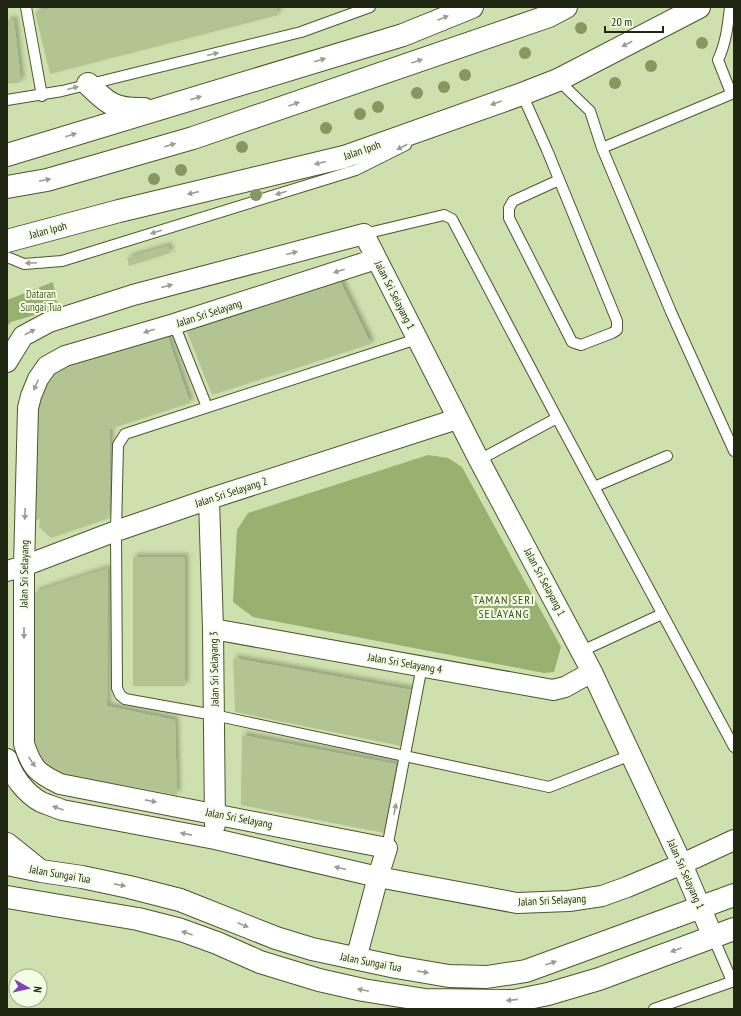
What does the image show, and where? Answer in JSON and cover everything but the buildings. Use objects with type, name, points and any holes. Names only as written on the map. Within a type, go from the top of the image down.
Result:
[{"type":"main road","points":[[7,155],[403,34],[472,7]]},
{"type":"main road","points":[[7,187],[47,180],[193,138],[549,16],[566,7]]},
{"type":"main road","name":"Jalan Ipoh","points":[[7,241],[119,211],[344,157],[558,80],[699,7]]},
{"type":"main road","points":[[88,84],[106,102],[119,108],[134,110],[159,109]]},
{"type":"main road","points":[[7,844],[41,871]]},
{"type":"main road","name":"Jalan Sungai Tua","points":[[7,864],[82,877],[180,900],[276,938],[312,950],[449,976],[487,977],[526,971],[734,895]]},
{"type":"main road","points":[[7,897],[138,918],[181,930],[267,964],[319,980],[391,999],[425,1000],[457,1005],[489,1005],[555,992],[599,979],[734,929]]},
{"type":"main road","points":[[7,912],[49,903]]},
{"type":"street","name":"Jalan Sri Selayang 1","points":[[364,234],[457,418],[582,651],[682,864],[713,937]]},
{"type":"street","points":[[7,362],[23,336],[49,322],[133,295],[364,234]]},
{"type":"street","name":"Jalan Sri Selayang","points":[[376,259],[174,324],[65,356],[47,366],[38,379],[28,408],[15,569],[24,744],[29,760],[42,775],[60,784],[215,813],[387,848]]},
{"type":"street","name":"Jalan Sri Selayang 2","points":[[15,569],[116,531],[209,499],[457,418]]},
{"type":"street","name":"Jalan Sri Selayang 3","points":[[209,499],[213,629],[214,839]]},
{"type":"street","name":"Jalan Sri Selayang 4","points":[[213,629],[553,690],[565,687],[592,672]]},
{"type":"street","name":"Jalan Sri Selayang","points":[[7,759],[8,764],[18,781],[29,793],[41,802],[62,810],[214,839],[378,877],[517,903],[569,901],[602,896],[682,864],[734,840]]},
{"type":"street","points":[[356,959],[387,848]]},
{"type":"lane","points":[[26,7],[42,96]]},
{"type":"lane","points":[[7,100],[42,96],[301,32],[370,7]]},
{"type":"lane","points":[[602,148],[733,93],[718,60],[723,49],[727,32],[730,7]]},
{"type":"lane","points":[[558,80],[590,111],[602,148],[671,312],[734,451]]},
{"type":"lane","points":[[522,94],[559,180],[617,321],[617,330],[581,345],[572,342],[509,218],[509,208],[513,202],[559,180]]},
{"type":"lane","points":[[7,257],[24,264],[62,261],[349,172],[363,167],[474,111]]},
{"type":"lane","points":[[364,234],[444,215],[452,219],[662,614],[732,741]]},
{"type":"lane","points":[[174,324],[207,407]]},
{"type":"lane","points":[[417,339],[125,434],[118,445],[116,531],[117,688],[120,695],[125,699],[214,716],[549,787],[631,756]]},
{"type":"lane","points":[[479,460],[557,418]]},
{"type":"lane","points":[[594,487],[667,456]]},
{"type":"lane","points":[[582,651],[662,614]]},
{"type":"lane","points":[[387,848],[422,666]]},
{"type":"lane","points":[[654,1009],[733,981],[713,937]]},
{"type":"green space","name":"Dataran Sungai Tua","points":[[53,282],[58,308],[11,322],[7,326],[7,300]]},
{"type":"green space","points":[[428,455],[448,458],[462,467],[561,647],[554,672],[544,673],[253,617],[233,602],[237,530],[248,513]]},
{"type":"district","name":"TAMAN SERI SELAYANG","points":[[504,606]]}]
